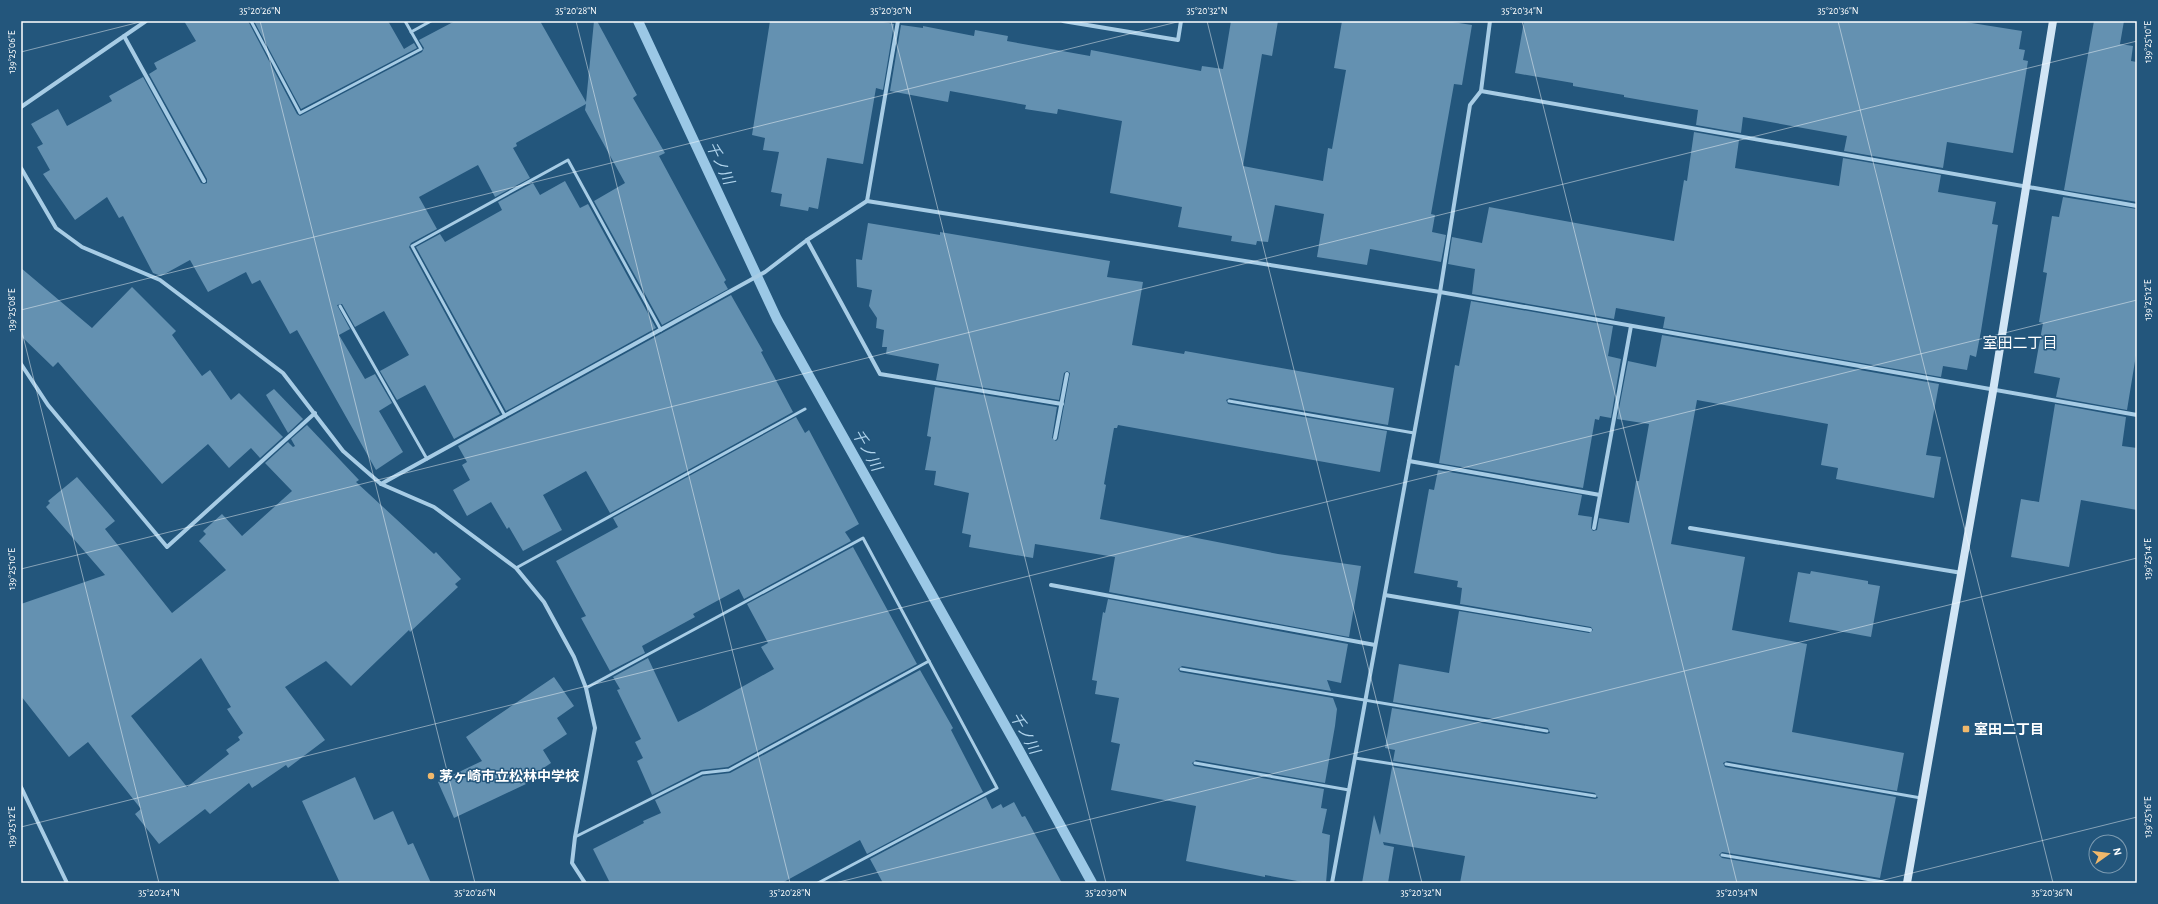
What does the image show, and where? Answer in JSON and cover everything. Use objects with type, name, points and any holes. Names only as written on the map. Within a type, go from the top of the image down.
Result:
[{"type":"street","points":[[21,108],[146,21]]},
{"type":"street","points":[[867,201],[898,21]]},
{"type":"street","points":[[1063,21],[1178,40],[1181,21]]},
{"type":"street","points":[[1332,883],[1440,292],[1470,105],[1481,91],[1490,21]]},
{"type":"street","points":[[1907,883],[1994,391],[2028,186],[2053,21]]},
{"type":"street","points":[[124,36],[204,181]]},
{"type":"street","points":[[1481,91],[2137,206]]},
{"type":"street","points":[[21,168],[56,228],[82,247],[160,280],[283,373],[343,451],[382,484],[434,507],[516,568],[544,602],[574,656],[586,688],[595,728],[574,837],[572,863],[585,883]]},
{"type":"street","points":[[382,484],[765,272],[807,240],[867,201],[1440,292],[1994,391],[2137,415]]},
{"type":"street","points":[[807,240],[880,374],[1062,404]]},
{"type":"street","points":[[1594,528],[1631,326]]},
{"type":"street","points":[[21,364],[48,406],[167,547],[315,414]]},
{"type":"street","points":[[1056,438],[1067,374]]},
{"type":"street","points":[[1409,461],[1600,495]]},
{"type":"street","points":[[1690,528],[1962,573]]},
{"type":"street","points":[[1051,585],[1375,645]]},
{"type":"street","points":[[1385,595],[1590,630]]},
{"type":"street","points":[[21,787],[67,883]]},
{"type":"lane","points":[[251,21],[300,113],[420,49],[405,21]]},
{"type":"lane","points":[[411,32],[431,21]]},
{"type":"lane","points":[[505,416],[412,246],[486,205],[568,160],[661,330]]},
{"type":"lane","points":[[340,306],[427,460]]},
{"type":"lane","points":[[1229,401],[1414,433]]},
{"type":"lane","points":[[516,568],[805,408]]},
{"type":"lane","points":[[586,688],[863,538],[997,788],[818,883]]},
{"type":"lane","points":[[574,837],[702,773],[729,770],[929,661]]},
{"type":"lane","points":[[1181,669],[1547,731]]},
{"type":"lane","points":[[1355,758],[1595,796]]},
{"type":"lane","points":[[1195,763],[1349,790]]},
{"type":"lane","points":[[1726,764],[1923,798]]},
{"type":"lane","points":[[1722,855],[1889,883]]},
{"type":"building","points":[[184,21],[248,21],[297,114],[300,116],[422,52],[424,48],[419,40],[455,21],[540,21],[586,102],[594,21],[597,21],[637,95],[633,98],[665,153],[659,156],[726,280],[724,282],[728,289],[662,325],[594,201],[625,183],[585,110],[586,104],[516,143],[517,146],[513,148],[530,178],[495,197],[478,165],[419,197],[437,229],[411,243],[409,247],[500,414],[454,439],[425,385],[397,400],[380,371],[409,355],[384,311],[355,327],[342,304],[337,305],[350,329],[339,335],[365,379],[375,374],[392,403],[379,411],[403,452],[376,470],[297,330],[290,334],[260,280],[252,284],[246,272],[208,292],[190,260],[161,276],[153,273],[123,216],[119,218],[107,197],[75,220],[43,174],[50,170],[37,147],[43,144],[31,124],[58,109],[67,126],[112,101],[109,96],[143,77],[201,183],[207,183],[207,179],[149,74],[157,69],[154,63],[196,41]]},
{"type":"building","points":[[254,21],[388,21],[404,49],[414,43],[417,48],[301,109]]},
{"type":"building","points":[[770,21],[878,21],[894,24],[883,90],[876,88],[863,164],[827,158],[818,209],[809,207],[808,211],[780,206],[782,194],[771,192],[779,152],[763,150],[765,138],[752,135]]},
{"type":"building","points":[[1231,21],[1278,21],[1272,56],[1262,54],[1243,166],[1323,181],[1328,148],[1332,149],[1346,70],[1334,68],[1342,21],[1446,21],[1472,25],[1462,85],[1454,84],[1431,214],[1435,215],[1432,232],[1446,235],[1441,262],[1370,249],[1367,265],[1317,257],[1324,214],[1275,205],[1268,242],[1257,241],[1256,245],[1231,241],[1232,236],[1178,227],[1182,207],[1110,193],[1122,121],[1058,109],[1057,114],[1025,109],[1026,105],[950,91],[948,102],[890,91],[901,25],[923,28],[923,26],[974,36],[975,30],[1008,36],[1007,41],[1090,56],[1091,50],[1201,71],[1202,66],[1223,69]]},
{"type":"building","points":[[1524,21],[1959,21],[2022,31],[2019,49],[2025,50],[2023,60],[2028,61],[2013,153],[1947,142],[1943,168],[1844,151],[1847,136],[1743,117],[1741,133],[1696,125],[1698,110],[1624,97],[1624,95],[1573,86],[1573,83],[1515,73]]},
{"type":"building","points":[[2094,21],[2124,21],[2120,44],[2133,46],[2131,61],[2137,62],[2137,202],[2064,190]]},
{"type":"building","points":[[1694,132],[1739,140],[1735,168],[1839,186],[1843,158],[1941,175],[1938,192],[1996,202],[1992,224],[1998,225],[1981,331],[1976,357],[1970,355],[1967,370],[1943,366],[1941,377],[1663,328],[1665,317],[1616,308],[1614,319],[1472,294],[1475,269],[1448,264],[1452,237],[1482,243],[1489,207],[1674,241],[1684,180],[1687,181]]},
{"type":"building","points":[[565,181],[580,208],[588,204],[656,328],[506,411],[416,247],[440,234],[445,242],[502,210],[498,202],[533,183],[540,195]]},
{"type":"building","points":[[2063,197],[2137,209],[2137,349],[2127,410],[2056,397],[2060,378],[2034,373],[2043,323],[2039,322],[2047,273],[2043,272],[2052,216],[2059,217]]},
{"type":"building","points":[[868,223],[940,235],[940,232],[1110,261],[1107,277],[1143,282],[1132,345],[1184,354],[1185,351],[1394,388],[1388,425],[1230,398],[1226,400],[1228,404],[1387,431],[1380,472],[1118,425],[1117,428],[1114,428],[1104,484],[1106,485],[1100,519],[1278,554],[1361,566],[1349,637],[1109,592],[1115,557],[1035,544],[1033,558],[969,547],[971,535],[962,533],[969,493],[934,485],[936,471],[925,470],[931,437],[927,436],[935,387],[1057,407],[1052,438],[1056,441],[1058,439],[1070,373],[1067,371],[1064,373],[1059,400],[936,380],[939,364],[886,354],[887,347],[882,347],[884,330],[876,328],[877,318],[869,306],[872,290],[857,287],[856,259],[862,260]]},
{"type":"building","points":[[21,268],[92,328],[132,287],[176,331],[172,335],[202,376],[210,370],[231,400],[239,393],[283,437],[260,458],[251,448],[229,468],[208,444],[162,484],[58,362],[53,367],[21,336]]},
{"type":"building","points":[[731,295],[763,351],[761,352],[793,412],[610,513],[586,471],[543,495],[562,530],[523,551],[509,527],[507,529],[491,502],[467,516],[453,490],[470,480],[462,465],[467,462],[458,446]]},
{"type":"building","points":[[1471,301],[1613,326],[1608,356],[1621,359],[1611,418],[1600,416],[1599,420],[1595,419],[1583,488],[1439,463],[1455,365],[1459,366]]},
{"type":"building","points":[[1662,335],[1939,384],[1926,455],[1941,457],[1934,498],[1836,479],[1838,468],[1821,465],[1828,424],[1697,400],[1671,544],[1745,557],[1732,630],[1807,644],[1792,732],[1904,753],[1897,791],[1727,761],[1723,763],[1725,767],[1896,797],[1880,878],[1722,852],[1719,855],[1722,858],[1871,883],[1460,883],[1465,856],[1383,842],[1384,845],[1394,847],[1388,883],[1362,883],[1374,815],[1380,835],[1392,767],[1595,799],[1598,798],[1595,793],[1393,761],[1395,750],[1385,748],[1392,708],[1546,734],[1550,733],[1548,728],[1393,702],[1399,664],[1449,673],[1459,611],[1589,633],[1593,630],[1591,627],[1460,604],[1462,588],[1457,587],[1458,581],[1414,573],[1429,489],[1434,490],[1438,470],[1582,495],[1578,515],[1592,517],[1591,528],[1593,531],[1597,530],[1599,518],[1629,523],[1636,481],[1639,481],[1649,424],[1617,419],[1628,361],[1656,367]]},
{"type":"building","points":[[274,389],[303,419],[288,433],[266,395]]},
{"type":"building","points":[[2055,404],[2126,417],[2122,446],[2137,448],[2137,510],[2081,500],[2069,567],[2011,557],[2021,499],[2039,502]]},
{"type":"building","points":[[796,417],[805,433],[809,430],[859,524],[845,532],[851,541],[744,599],[739,589],[693,614],[695,617],[642,646],[645,653],[610,671],[581,618],[586,616],[556,561],[618,527],[613,518]]},
{"type":"building","points":[[307,425],[359,480],[356,482],[434,554],[436,552],[461,579],[455,584],[458,587],[410,632],[409,630],[351,686],[326,661],[285,687],[325,740],[288,768],[286,765],[252,788],[249,783],[210,814],[205,809],[159,844],[135,814],[141,809],[88,742],[69,757],[21,696],[21,604],[105,575],[46,507],[50,503],[48,501],[77,477],[115,521],[105,529],[172,613],[226,570],[199,541],[206,534],[203,531],[222,514],[242,536],[292,491],[265,463],[288,442],[293,447],[295,446],[291,439]],"holes":[[[201,658],[231,707],[227,709],[243,733],[238,737],[240,740],[226,750],[229,754],[187,787],[131,716]]]},
{"type":"building","points":[[853,547],[917,664],[728,767],[701,770],[652,795],[637,761],[643,758],[635,742],[641,739],[617,690],[620,689],[613,677],[648,658],[678,722],[701,710],[774,669],[761,647],[768,643],[747,604]]},
{"type":"building","points":[[1811,571],[1868,581],[1868,584],[1880,586],[1871,637],[1789,622],[1798,572],[1810,574]]},
{"type":"building","points":[[1108,599],[1348,644],[1341,683],[1327,680],[1331,691],[1182,666],[1178,669],[1180,672],[1333,698],[1337,709],[1325,783],[1196,760],[1192,763],[1194,766],[1324,789],[1321,808],[1327,809],[1322,833],[1330,835],[1326,883],[1308,883],[1265,875],[1265,877],[1186,861],[1196,806],[1111,790],[1120,744],[1111,742],[1119,698],[1095,694],[1097,681],[1092,680],[1103,612],[1105,613]]},
{"type":"building","points":[[920,670],[953,728],[951,730],[983,792],[867,854],[860,840],[782,883],[610,883],[593,849],[644,823],[643,821],[661,813],[655,800],[703,776],[730,773]]},
{"type":"building","points":[[554,677],[574,706],[557,718],[567,734],[543,750],[551,763],[524,781],[526,784],[454,818],[438,782],[482,761],[466,737]]},
{"type":"building","points":[[355,777],[374,820],[393,811],[408,845],[413,843],[431,883],[340,883],[302,801]]},
{"type":"building","points":[[986,797],[992,809],[1001,804],[1003,808],[1014,802],[1022,817],[1025,816],[1062,883],[883,883],[870,859]]},
{"type":"waterway","name":"千ノ川","points":[[638,21],[777,319],[1092,883]]},
{"type":"place","name":"室田二丁目","points":[[1966,729]]},
{"type":"place","name":"茅ヶ崎市立松林中学校","points":[[431,776]]},
{"type":"district","name":"室田二丁目","points":[[2020,343]]}]
